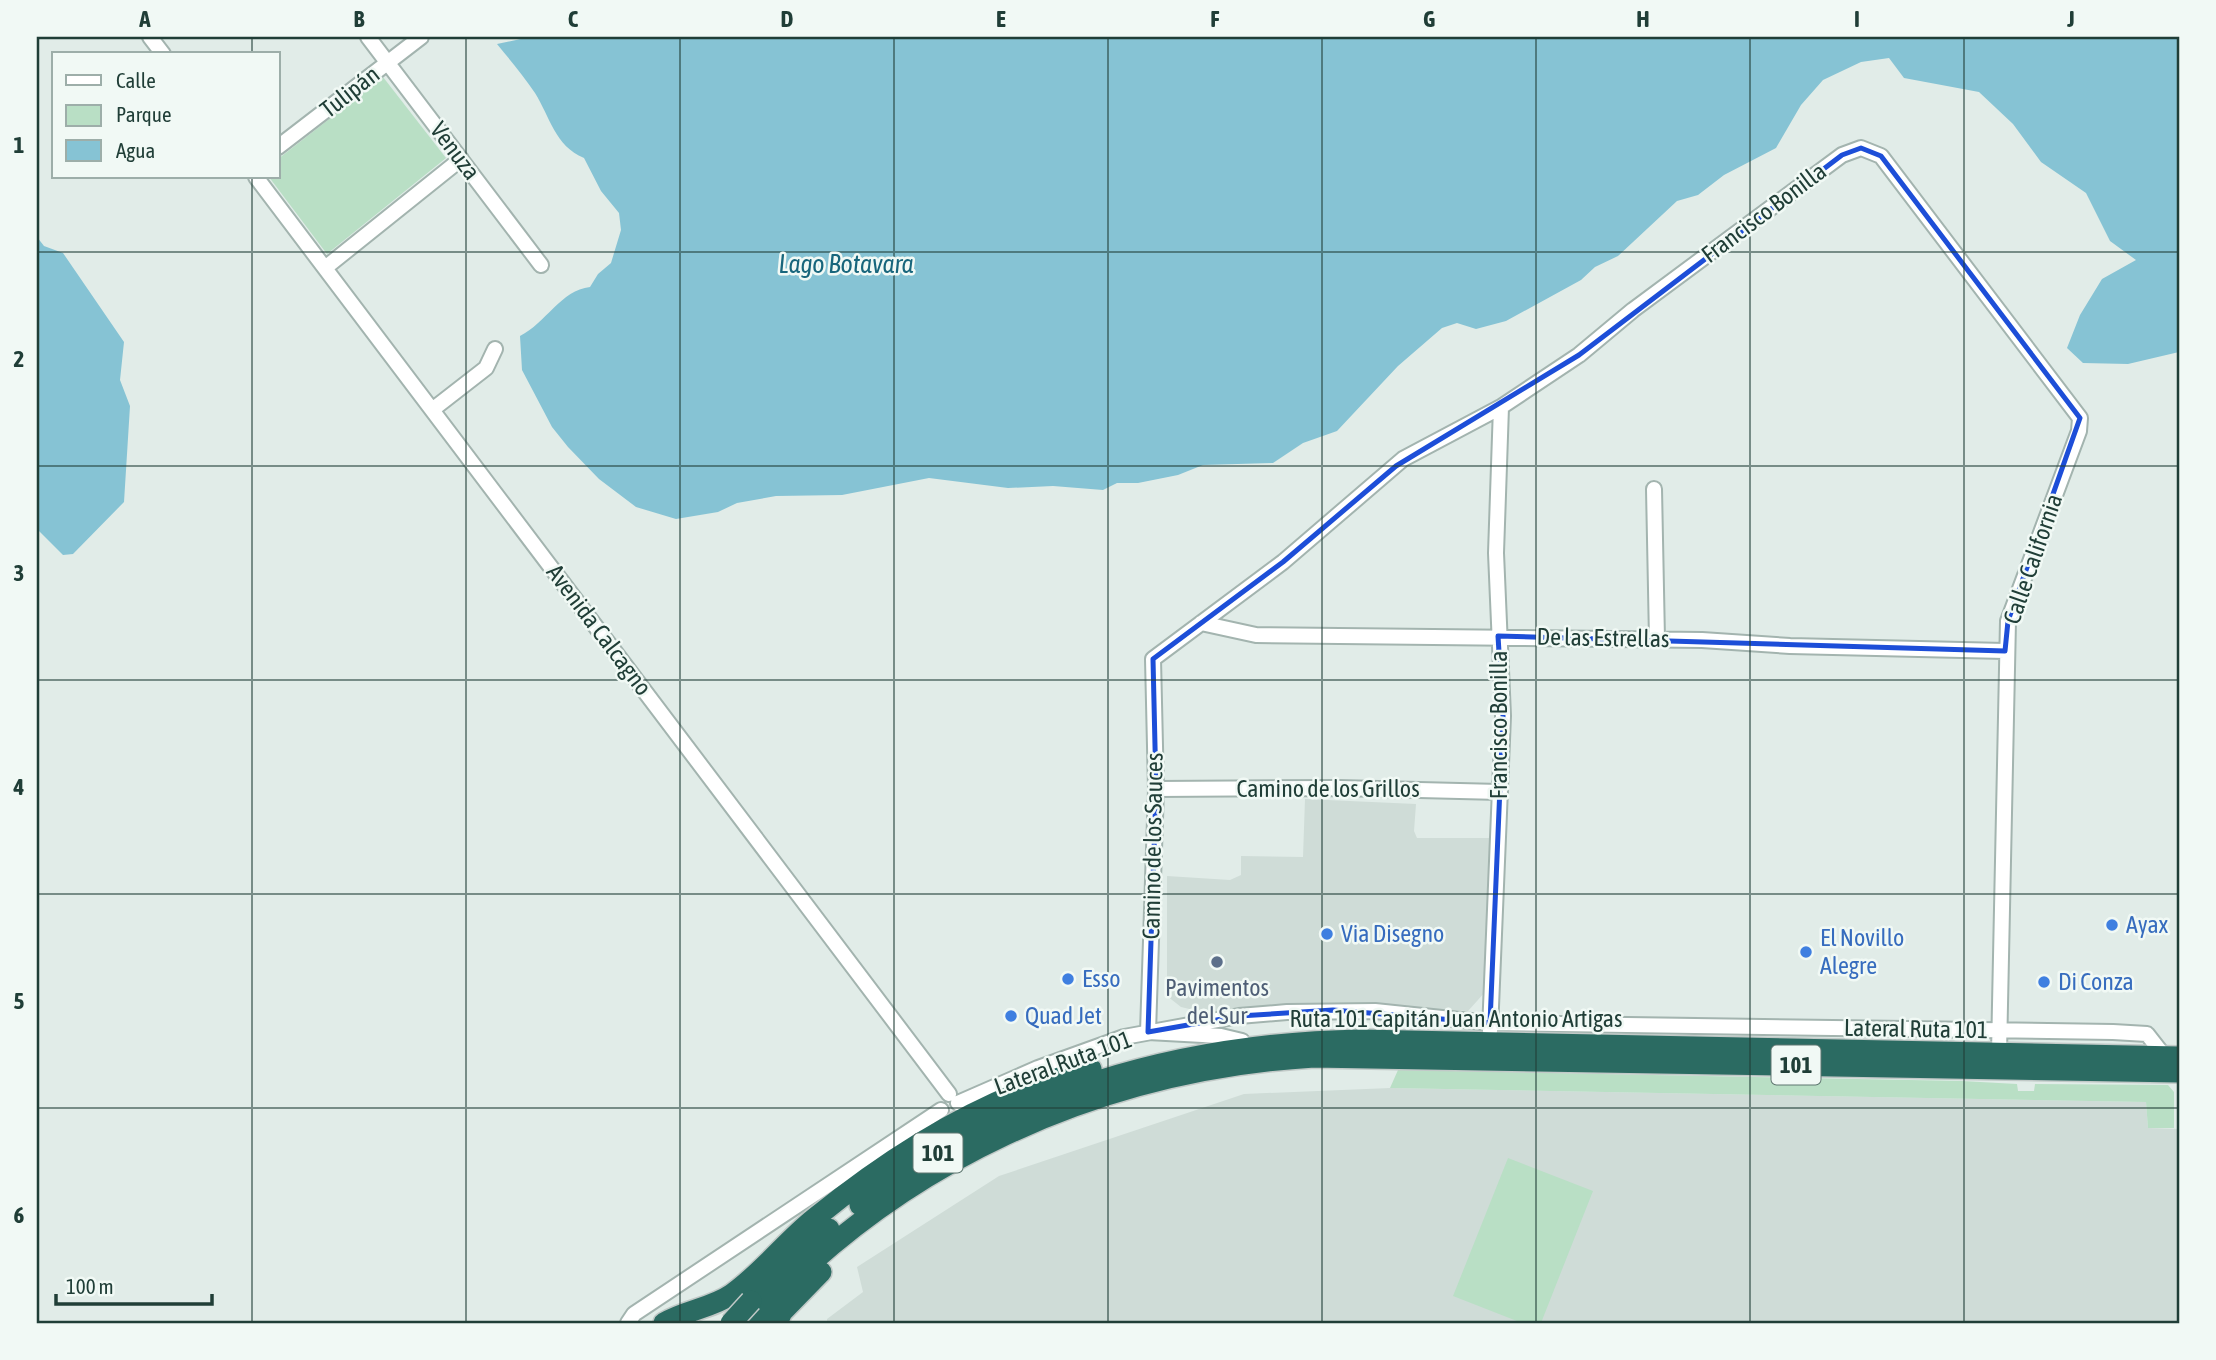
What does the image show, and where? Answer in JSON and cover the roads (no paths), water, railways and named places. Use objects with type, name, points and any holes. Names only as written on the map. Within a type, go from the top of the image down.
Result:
[{"type":"highway","name":"Ruta 101 Capitán Juan Antonio Artigas","points":[[760,1315],[806,1247],[865,1200],[963,1138],[994,1122],[1112,1077],[1188,1056],[1265,1045],[1490,1033],[2175,1062]]},
{"type":"highway","points":[[664,1323],[731,1295],[813,1219],[910,1150],[971,1116],[1032,1088],[1081,1072],[1188,1048],[1242,1041],[1265,1045]]},
{"type":"highway","name":"Ruta 101 Capitán Juan Antonio Artigas","points":[[731,1323],[782,1312],[818,1274],[860,1238],[961,1170],[1044,1131],[1191,1081],[1207,1070],[1280,1059],[1379,1057],[2175,1062]]},
{"type":"highway","points":[[696,1310],[719,1313],[740,1323]]},
{"type":"street","points":[[150,37],[161,52]]},
{"type":"street","name":"Venuza","points":[[368,37],[541,265]]},
{"type":"street","name":"Tulipán","points":[[280,145],[421,37]]},
{"type":"street","name":"Francisco Bonilla","points":[[1153,659],[1283,562],[1403,460],[1501,407],[1579,355],[1633,310],[1842,155],[1861,148]]},
{"type":"street","name":"Calle California","points":[[1861,148],[1881,156],[2080,418],[2079,430],[2008,621],[2005,651],[1999,1054]]},
{"type":"street","points":[[324,268],[461,159]]},
{"type":"street","name":"Avenida Calcagno","points":[[257,178],[946,1097]]},
{"type":"street","points":[[432,410],[486,368],[495,349]]},
{"type":"street","name":"Francisco Bonilla","points":[[1490,1033],[1503,702],[1496,553],[1501,407]]},
{"type":"street","points":[[1654,489],[1657,639]]},
{"type":"street","name":"De las Estrellas","points":[[1201,623],[1256,635],[1657,639],[2005,651]]},
{"type":"street","name":"Camino de los Sauces","points":[[1148,1032],[1156,789],[1153,659]]},
{"type":"street","name":"Camino de los Grillos","points":[[1156,789],[1338,788],[1500,792]]},
{"type":"street","name":"Lateral Ruta 101","points":[[628,1323],[634,1314],[946,1097],[1088,1048],[1148,1032],[1239,1016],[1333,1010],[1412,1013],[1490,1033],[1912,1030],[2147,1034],[2175,1062]]},
{"type":"street","points":[[1912,1030],[1927,1052]]},
{"type":"street","points":[[1148,1032],[1221,1036],[1242,1041]]},
{"type":"water","name":"Lago Botavara","points":[[530,37],[2179,37],[2179,352],[2128,364],[2083,363],[2067,348],[2080,315],[2102,279],[2136,260],[2110,241],[2086,193],[2041,162],[2013,124],[1979,92],[1904,78],[1889,58],[1861,62],[1823,80],[1801,105],[1776,148],[1724,175],[1698,195],[1677,201],[1618,256],[1595,267],[1581,280],[1506,321],[1476,329],[1457,323],[1442,328],[1398,366],[1337,431],[1303,443],[1273,463],[1203,465],[1178,475],[1138,483],[1117,483],[1103,490],[1053,486],[1008,488],[929,478],[842,495],[776,496],[737,503],[718,512],[676,519],[636,507],[599,479],[552,427],[522,370],[520,336],[570,294],[590,287],[598,274],[611,263],[621,230],[619,213],[601,191],[584,158],[566,146],[554,130],[535,93],[497,44]]},
{"type":"water","points":[[37,237],[44,246],[63,253],[124,342],[120,380],[130,406],[124,502],[73,554],[63,555],[37,529]]},
{"type":"place","name":"Ayax","points":[[2112,925]]},
{"type":"place","name":"Via Disegno","points":[[1327,934]]},
{"type":"place","name":"El Novillo Alegre","points":[[1806,952]]},
{"type":"place","name":"Pavimentos del Sur","points":[[1217,962]]},
{"type":"place","name":"Esso","points":[[1068,979]]},
{"type":"place","name":"Di Conza","points":[[2044,982]]},
{"type":"place","name":"Quad Jet","points":[[1011,1016]]}]
